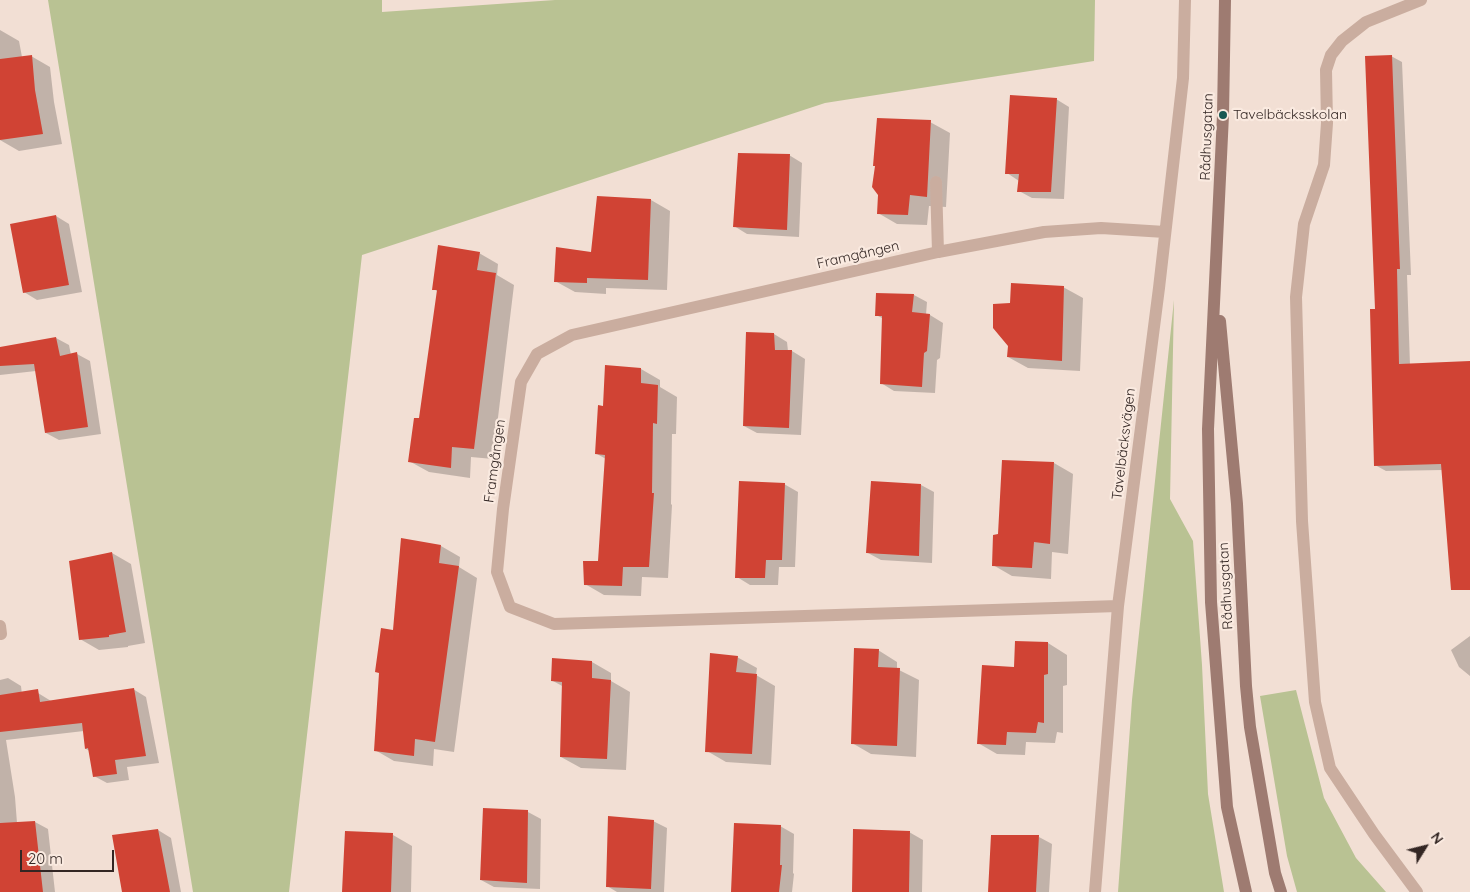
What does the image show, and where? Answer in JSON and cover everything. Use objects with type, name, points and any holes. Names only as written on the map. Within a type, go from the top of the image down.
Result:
[{"type":"main road","name":"Rådhusgatan","points":[[1225,0],[1223,115],[1208,429],[1211,602],[1227,808],[1246,892]]},
{"type":"main road","name":"Rådhusgatan","points":[[1216,276],[1237,504],[1248,710],[1275,873],[1281,892]]},
{"type":"street","name":"Tavelbäcksvägen","points":[[1095,892],[1118,606],[1183,78],[1185,0]]},
{"type":"street","points":[[1417,892],[1374,834],[1330,768],[1316,702],[1302,521],[1296,297],[1304,224],[1324,165],[1327,123],[1326,70],[1331,55],[1342,42],[1366,22],[1420,0]]},
{"type":"street","points":[[936,182],[938,252]]},
{"type":"street","name":"Framgången","points":[[1118,606],[554,624],[510,607],[497,572],[503,509],[521,382],[537,354],[572,336],[938,252],[1044,232],[1100,228],[1165,232]]},
{"type":"street","points":[[0,626],[0,634]]},
{"type":"green space","points":[[48,0],[382,0],[382,12],[555,0],[1095,0],[1094,61],[825,103],[362,255],[289,892],[193,892]]},
{"type":"green space","points":[[1174,300],[1170,499],[1193,541],[1202,665],[1208,794],[1224,892],[1118,892],[1132,700]]},
{"type":"green space","points":[[1296,690],[1324,798],[1356,858],[1386,892],[1297,892],[1287,856],[1260,696]]},
{"type":"building","points":[[32,55],[35,90],[43,134],[0,140],[0,59]]},
{"type":"building","points":[[1392,55],[1400,269],[1397,269],[1399,364],[1470,361],[1470,590],[1451,590],[1441,464],[1374,466],[1370,309],[1375,309],[1365,56]]},
{"type":"building","points":[[1010,95],[1057,98],[1051,192],[1017,192],[1019,174],[1005,174]]},
{"type":"building","points":[[877,118],[931,120],[927,197],[910,195],[908,215],[877,214],[878,195],[872,187]]},
{"type":"building","points":[[738,153],[790,154],[787,230],[733,227]]},
{"type":"building","points":[[597,196],[651,199],[648,280],[587,278],[587,283],[554,282],[556,247],[591,252]]},
{"type":"building","points":[[56,215],[69,285],[23,293],[10,224]]},
{"type":"building","points":[[438,245],[480,252],[477,270],[496,273],[474,449],[452,447],[451,468],[408,462],[414,418],[419,418],[437,290],[432,290]]},
{"type":"building","points":[[1011,283],[1064,286],[1062,361],[1007,357],[1008,346],[993,328],[993,304],[1010,303]]},
{"type":"building","points":[[876,293],[914,294],[912,312],[930,314],[927,351],[924,353],[922,387],[880,384],[882,316],[875,316]]},
{"type":"building","points":[[746,332],[774,333],[775,350],[792,350],[789,428],[743,426]]},
{"type":"building","points":[[56,337],[60,356],[77,352],[88,427],[45,433],[34,364],[0,366],[0,347]]},
{"type":"building","points":[[605,365],[641,368],[641,383],[658,385],[657,424],[653,423],[652,493],[654,493],[649,567],[623,567],[622,586],[584,585],[583,561],[598,561],[605,455],[595,454],[598,405],[603,406]]},
{"type":"building","points":[[1002,460],[1054,462],[1050,544],[1034,542],[1032,568],[992,566],[993,535],[998,534]]},
{"type":"building","points":[[739,481],[785,483],[782,560],[766,560],[765,578],[735,578]]},
{"type":"building","points":[[871,481],[921,484],[919,556],[866,553]]},
{"type":"building","points":[[401,538],[441,545],[439,563],[459,566],[435,742],[415,739],[414,756],[374,751],[379,673],[375,672],[381,628],[393,630]]},
{"type":"building","points":[[112,552],[126,632],[109,635],[109,637],[79,640],[69,561]]},
{"type":"building","points":[[1015,641],[1048,642],[1048,674],[1044,675],[1044,723],[1038,722],[1036,733],[1007,732],[1006,745],[977,744],[982,665],[1014,667]]},
{"type":"building","points":[[854,648],[879,649],[878,667],[900,668],[897,746],[851,744]]},
{"type":"building","points":[[710,653],[738,656],[736,672],[757,674],[752,754],[705,752]]},
{"type":"building","points":[[552,658],[592,661],[592,678],[611,680],[607,759],[560,757],[562,682],[551,681]]},
{"type":"building","points":[[134,688],[146,756],[115,760],[117,774],[93,777],[88,748],[85,749],[82,723],[0,732],[0,695],[38,689],[40,702]]},
{"type":"building","points":[[483,808],[528,810],[527,883],[480,880]]},
{"type":"building","points":[[608,816],[654,820],[651,889],[606,887]]},
{"type":"building","points":[[35,821],[43,892],[0,892],[0,823]]},
{"type":"building","points":[[734,823],[781,825],[780,865],[782,865],[779,892],[731,892]]},
{"type":"building","points":[[158,829],[170,892],[122,892],[112,835]]},
{"type":"building","points":[[853,829],[910,831],[909,892],[852,892]]},
{"type":"building","points":[[345,831],[393,833],[391,892],[342,892]]},
{"type":"building","points":[[991,835],[1039,835],[1036,892],[988,892]]},
{"type":"place","name":"Tavelbäcksskolan","points":[[1223,115]]}]
